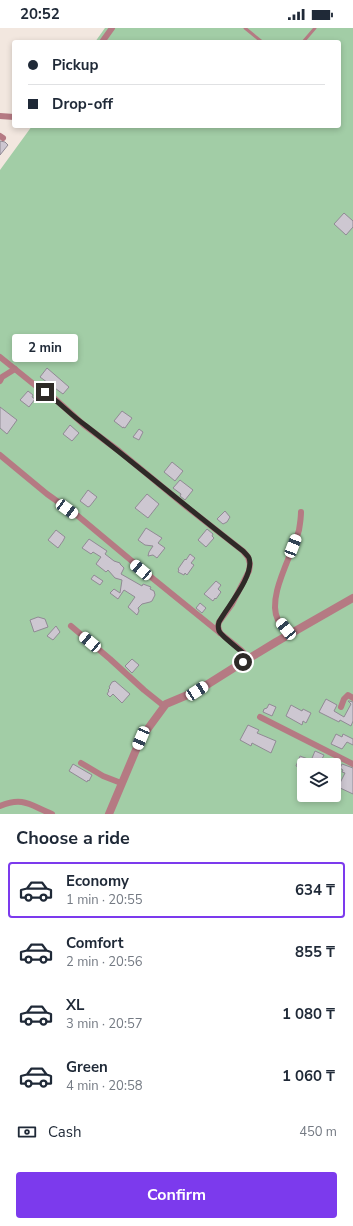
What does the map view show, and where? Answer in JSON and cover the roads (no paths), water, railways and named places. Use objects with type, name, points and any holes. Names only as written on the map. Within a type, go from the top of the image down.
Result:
[{"type":"street","points":[[103,40],[112,28]]},
{"type":"street","points":[[0,116],[12,117]]},
{"type":"street","points":[[0,357],[36,386],[54,398],[84,425],[243,551],[248,557],[250,564],[249,570],[232,604],[219,622],[218,626],[220,633]]},
{"type":"street","points":[[0,381],[2,377],[15,369]]},
{"type":"street","points":[[0,455],[46,494],[78,516],[249,658]]},
{"type":"street","points":[[291,634],[278,620],[275,610],[278,588],[298,532],[301,512]]},
{"type":"street","points":[[109,814],[141,738],[164,706],[171,701],[197,691],[249,658],[353,598]]},
{"type":"street","points":[[71,626],[164,706]]},
{"type":"street","points":[[341,707],[344,699],[348,695],[353,698]]},
{"type":"street","points":[[260,717],[353,764]]},
{"type":"street","points":[[81,763],[103,776],[122,783]]},
{"type":"street","points":[[0,806],[10,801],[25,802],[52,814]]},
{"type":"lane","points":[[245,28],[260,40]]},
{"type":"lane","points":[[251,33],[252,28]]},
{"type":"lane","points":[[305,40],[315,28]]}]
